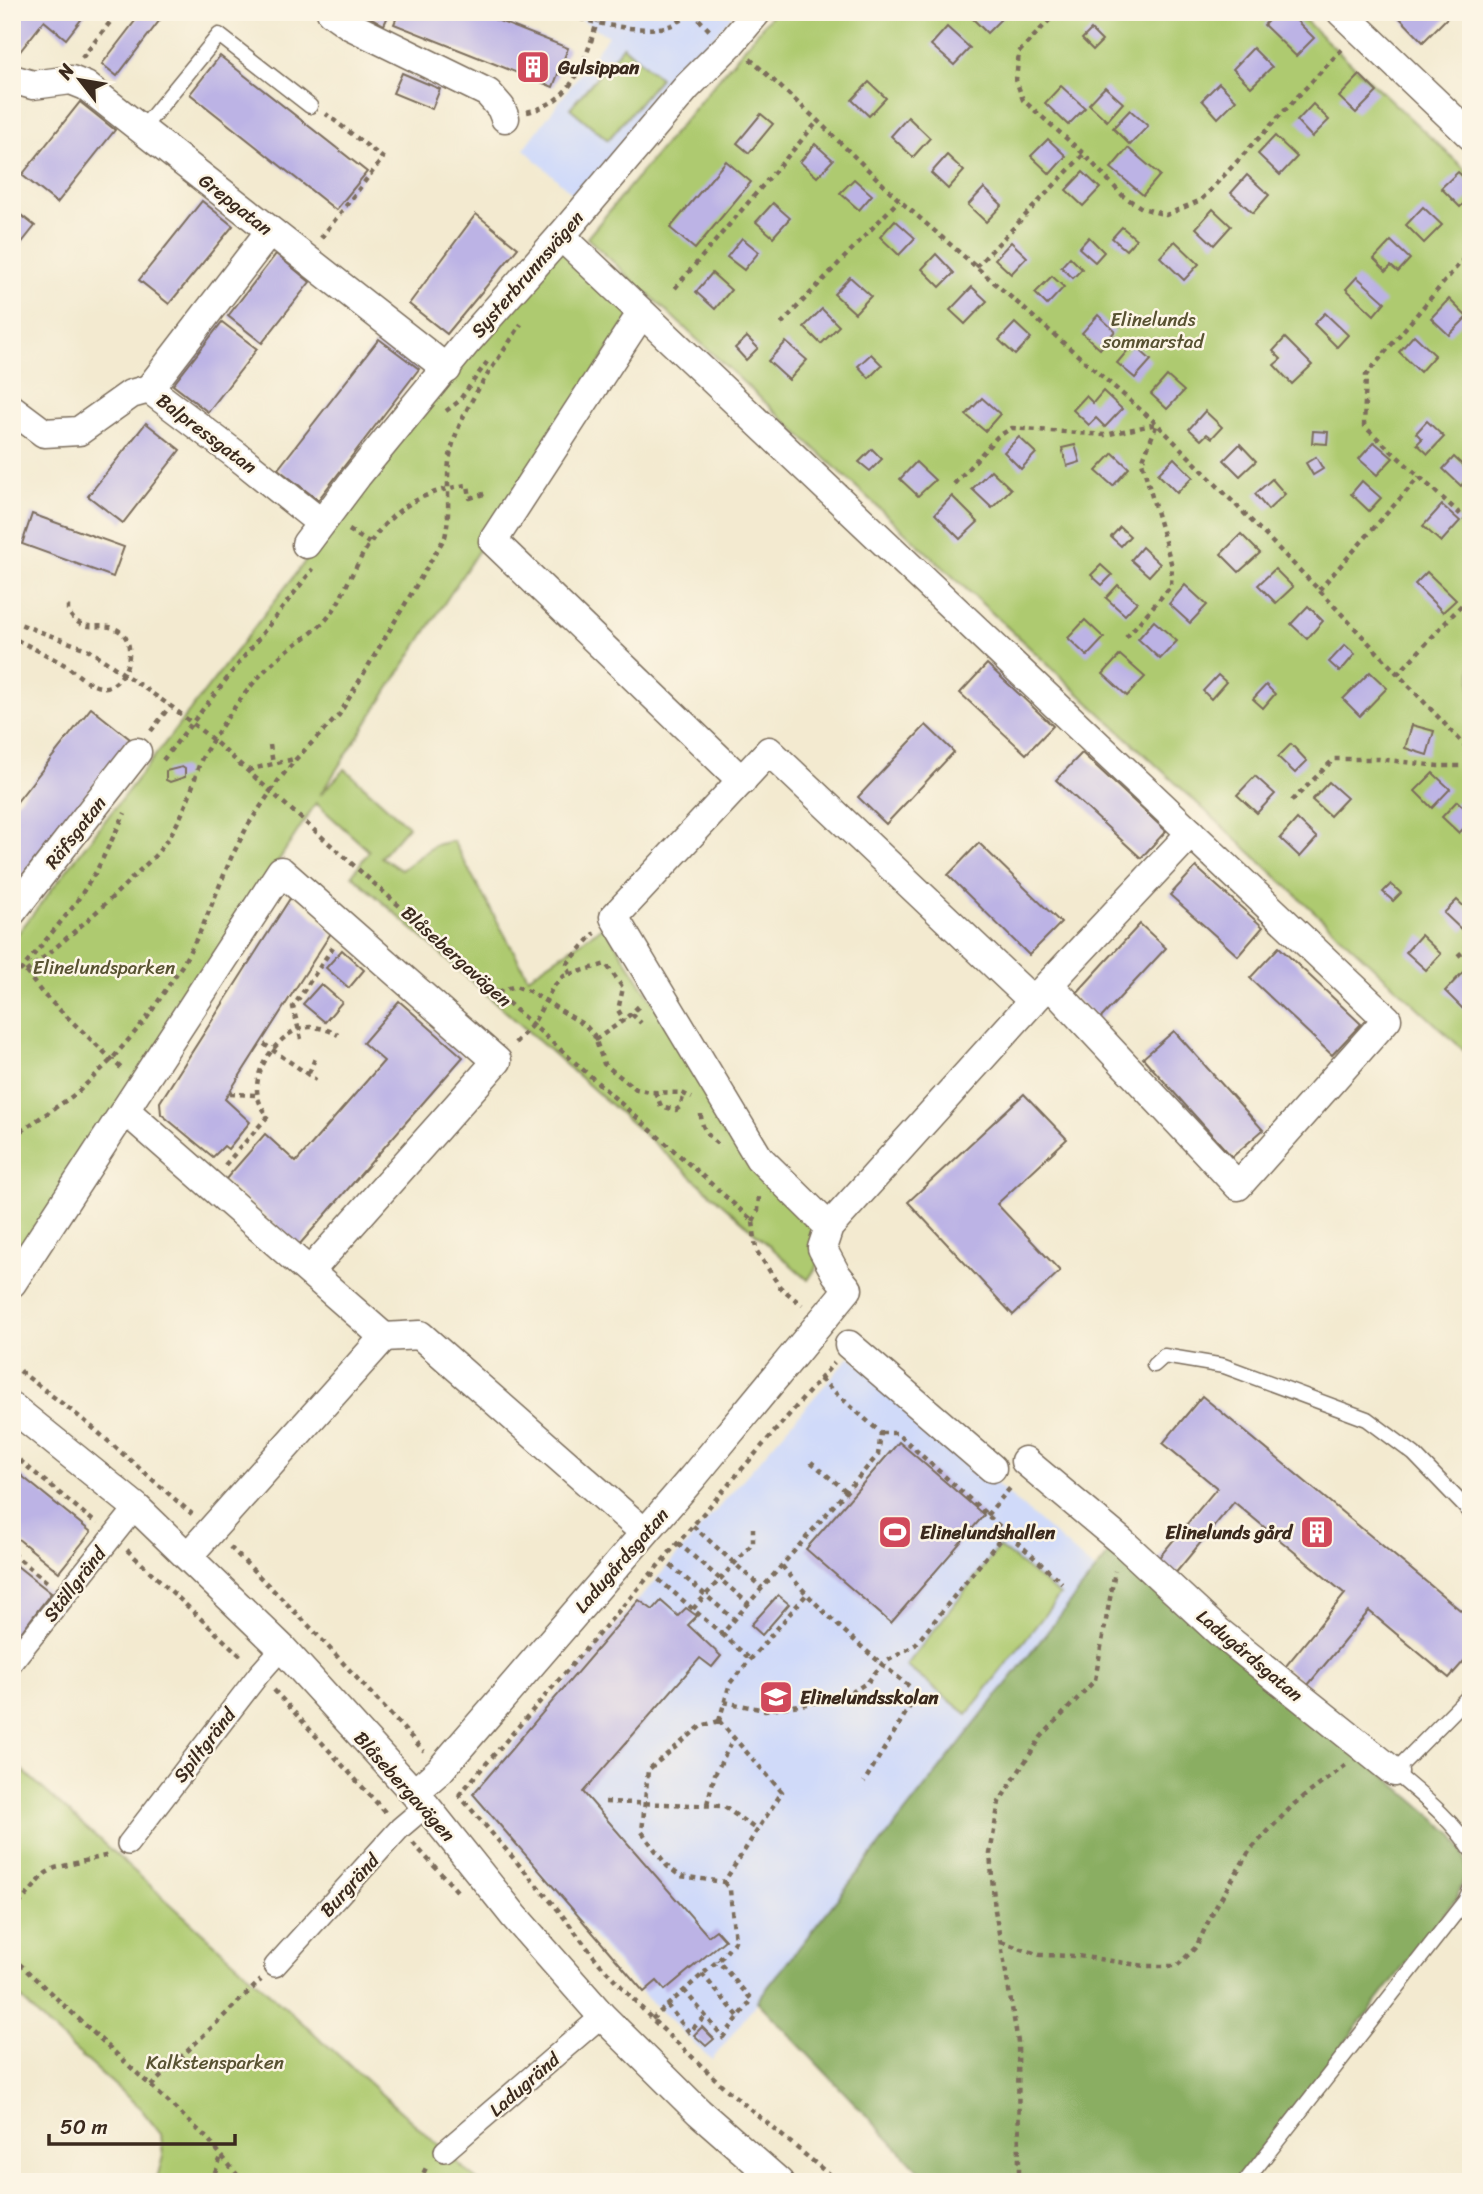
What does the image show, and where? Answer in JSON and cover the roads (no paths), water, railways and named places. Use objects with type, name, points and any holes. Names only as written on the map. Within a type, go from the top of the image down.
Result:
[{"type":"street","points":[[331,12],[351,26],[488,93],[501,108],[505,118]]},
{"type":"street","name":"Systerbrunnsvägen","points":[[327,540],[466,343],[687,87],[731,43],[757,12]]},
{"type":"street","points":[[1350,21],[1471,136]]},
{"type":"street","name":"Grepgatan","points":[[12,79],[33,86],[71,80],[86,86],[447,369]]},
{"type":"street","points":[[149,389],[270,231]]},
{"type":"street","points":[[561,236],[641,314],[1191,833],[1387,1019],[1238,1186],[1041,993],[769,751],[614,917],[759,1158],[829,1227],[1041,993],[1191,833]]},
{"type":"street","points":[[641,314],[494,541],[742,781]]},
{"type":"street","name":"Balpressgatan","points":[[12,408],[44,433],[79,431],[131,394],[149,389],[235,454],[327,540]]},
{"type":"street","name":"Räfsgatan","points":[[12,912],[148,758]]},
{"type":"street","points":[[12,1283],[281,871],[496,1061],[311,1270]]},
{"type":"street","points":[[133,1099],[210,1183],[384,1337]]},
{"type":"street","name":"Ladugårdsgatan","points":[[420,1800],[440,1770],[693,1477],[848,1289],[836,1274],[822,1248],[829,1227]]},
{"type":"street","points":[[188,1556],[384,1337],[420,1335],[644,1532]]},
{"type":"street","points":[[849,1345],[992,1468]]},
{"type":"street","name":"Blåsebergavägen","points":[[12,1407],[136,1507],[282,1648],[420,1800],[514,1916],[601,2016],[699,2112],[779,2182]]},
{"type":"street","name":"Ladugårdsgatan","points":[[1025,1461],[1122,1542],[1219,1632],[1394,1772]]},
{"type":"street","name":"Ställgränd","points":[[12,1662],[136,1507]]},
{"type":"street","name":"Spiltgränd","points":[[128,1844],[282,1648]]},
{"type":"street","name":"Burgränd","points":[[275,1966],[400,1828],[420,1800]]},
{"type":"street","name":"Ladugränd","points":[[445,2151],[601,2016]]},
{"type":"lane","points":[[142,129],[219,35],[310,106]]},
{"type":"lane","points":[[1154,1365],[1164,1356],[1224,1366],[1367,1419],[1414,1454],[1471,1513]]},
{"type":"lane","points":[[1394,1772],[1471,1694]]},
{"type":"lane","name":"Ladugårdsgatan","points":[[1394,1772],[1459,1831],[1471,1850]]},
{"type":"lane","points":[[1245,2182],[1465,1901],[1471,1888]]},
{"type":"place","name":"Gulsippan","points":[[533,67]]},
{"type":"place","name":"Elinelundshallen","points":[[895,1532]]},
{"type":"place","name":"Elinelunds gård","points":[[1317,1532]]},
{"type":"place","name":"Elinelundsskolan","points":[[776,1697]]},
{"type":"park label","name":"Elinelunds sommarstad","points":[[1153,330]]},
{"type":"park label","name":"Elinelundsparken","points":[[104,967]]},
{"type":"park label","name":"Kalkstensparken","points":[[215,2062]]}]
